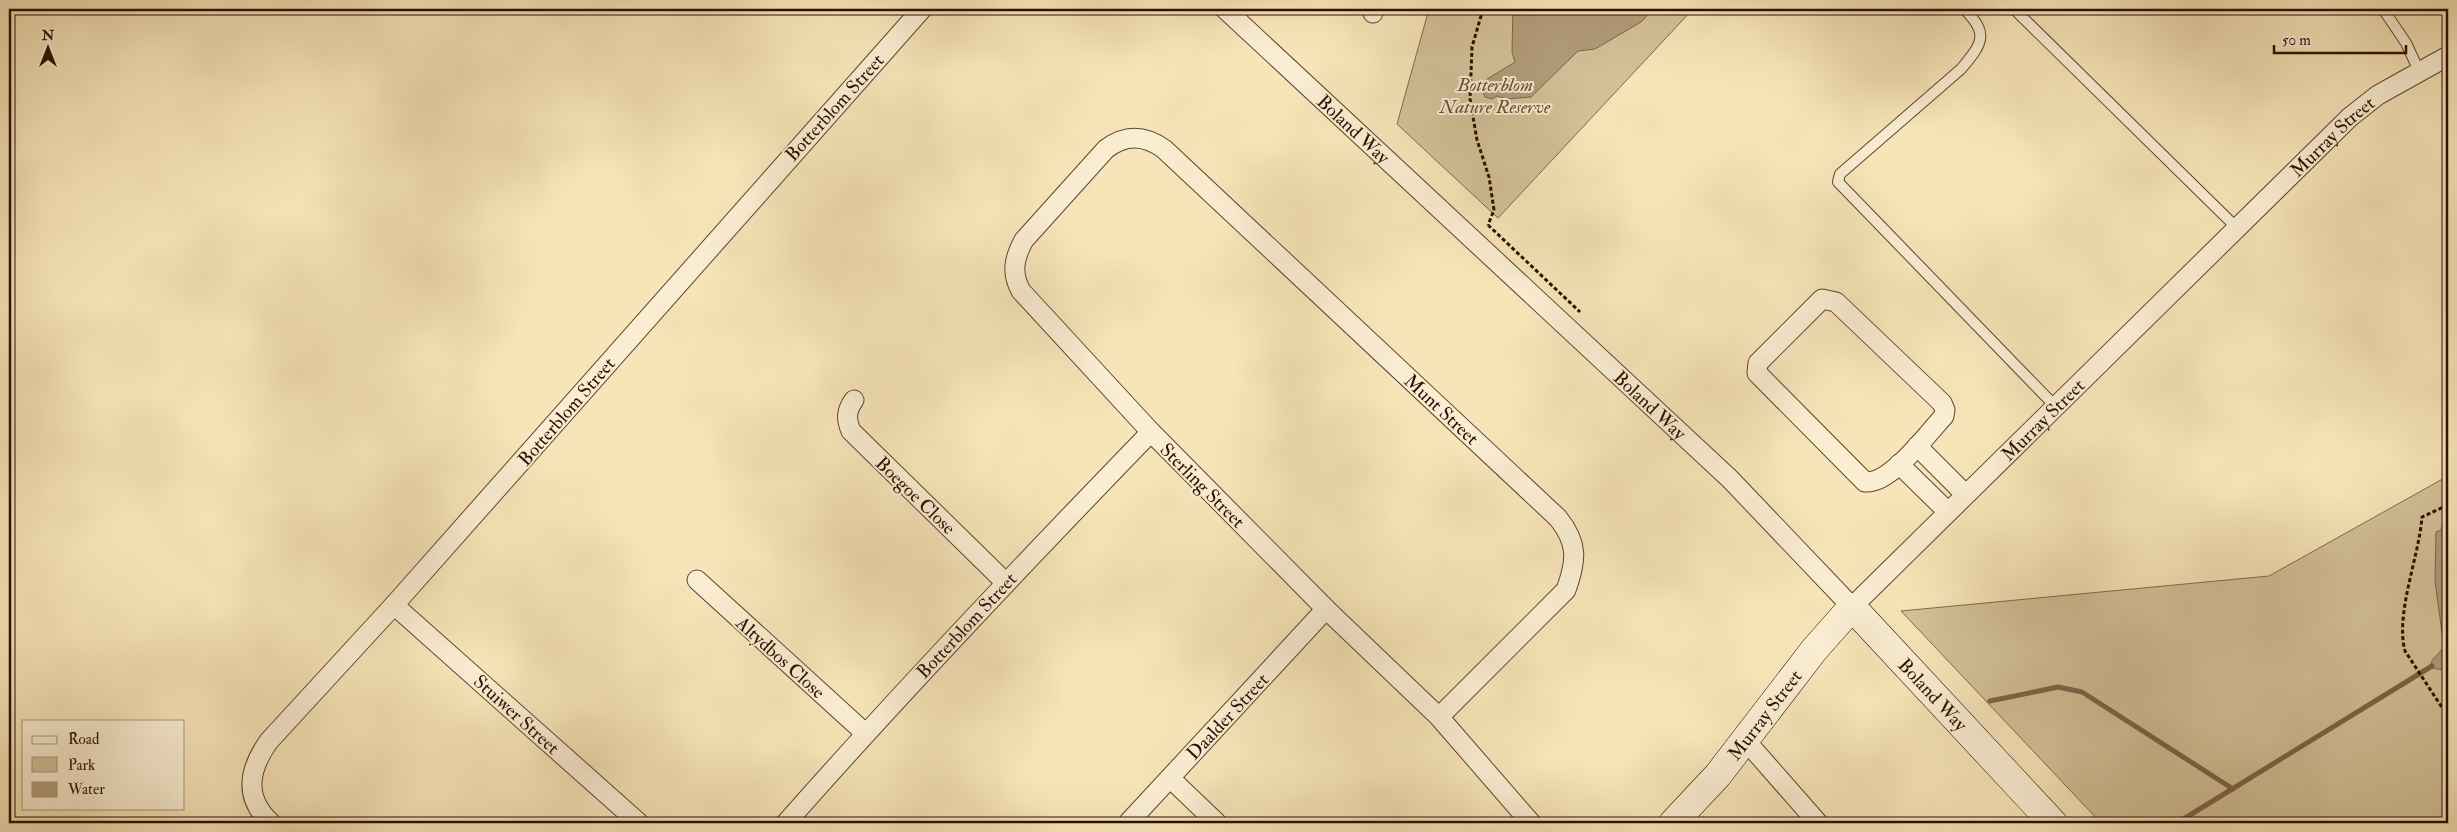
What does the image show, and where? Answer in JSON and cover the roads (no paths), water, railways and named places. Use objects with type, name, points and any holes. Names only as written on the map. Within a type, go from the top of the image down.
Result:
[{"type":"street","name":"Botterblom Street","points":[[271,823],[258,807],[253,795],[252,783],[257,758],[269,741],[394,605],[922,9]]},
{"type":"street","name":"Boland Way","points":[[1225,9],[1730,479],[2053,823]]},
{"type":"street","name":"Murray Street","points":[[1673,823],[1702,794],[1746,741],[1814,650],[1852,607],[1965,494],[2350,117],[2378,95],[2448,56]]},
{"type":"street","name":"Sterling Street","points":[[1130,137],[1117,141],[1106,149],[1024,240],[1018,251],[1013,272],[1021,291],[1151,432],[1326,610],[1439,717],[1531,823]]},
{"type":"street","name":"Munt Street","points":[[1130,137],[1146,139],[1164,149],[1551,511],[1568,530],[1575,554],[1574,565],[1566,590],[1439,717]]},
{"type":"street","points":[[1822,299],[1836,302],[1942,403],[1945,410],[1944,416],[1899,464],[1878,481],[1865,482],[1757,373],[1758,362],[1822,299]]},
{"type":"street","name":"Boegoe Close","points":[[854,400],[847,414],[847,421],[851,431],[1005,582]]},
{"type":"street","name":"Botterblom Street","points":[[786,823],[865,733],[1005,582],[1151,432]]},
{"type":"street","points":[[1917,446],[1965,494]]},
{"type":"street","points":[[1899,464],[1948,512]]},
{"type":"street","name":"Altydbos Close","points":[[697,580],[865,733]]},
{"type":"street","name":"Stuiwer Street","points":[[394,605],[640,823]]},
{"type":"street","name":"Daalder Street","points":[[1128,823],[1326,610]]},
{"type":"street","points":[[1746,741],[1818,823]]},
{"type":"street","points":[[1170,778],[1217,823]]},
{"type":"lane","points":[[1964,9],[1977,22],[1982,35],[1972,56],[1961,69],[1840,174],[1838,182],[2055,406]]},
{"type":"lane","points":[[2014,9],[2237,228]]},
{"type":"lane","points":[[2383,9],[2406,43],[2419,71]]},
{"type":"water","points":[[1513,9],[1653,9],[1641,22],[1595,49],[1578,51],[1531,97],[1506,99],[1497,96],[1492,99],[1485,97],[1479,84],[1515,62],[1512,52]]},
{"type":"water","points":[[2448,517],[2448,671],[2432,668],[2431,662],[2444,647],[2435,581],[2436,532],[2441,530],[2444,521]]},
{"type":"waterway","points":[[2177,823],[2432,666]]},
{"type":"waterway","points":[[1990,701],[2058,687],[2082,692],[2233,789]]},
{"type":"park label","name":"Botterblom Nature Reserve","points":[[1495,95]]}]
